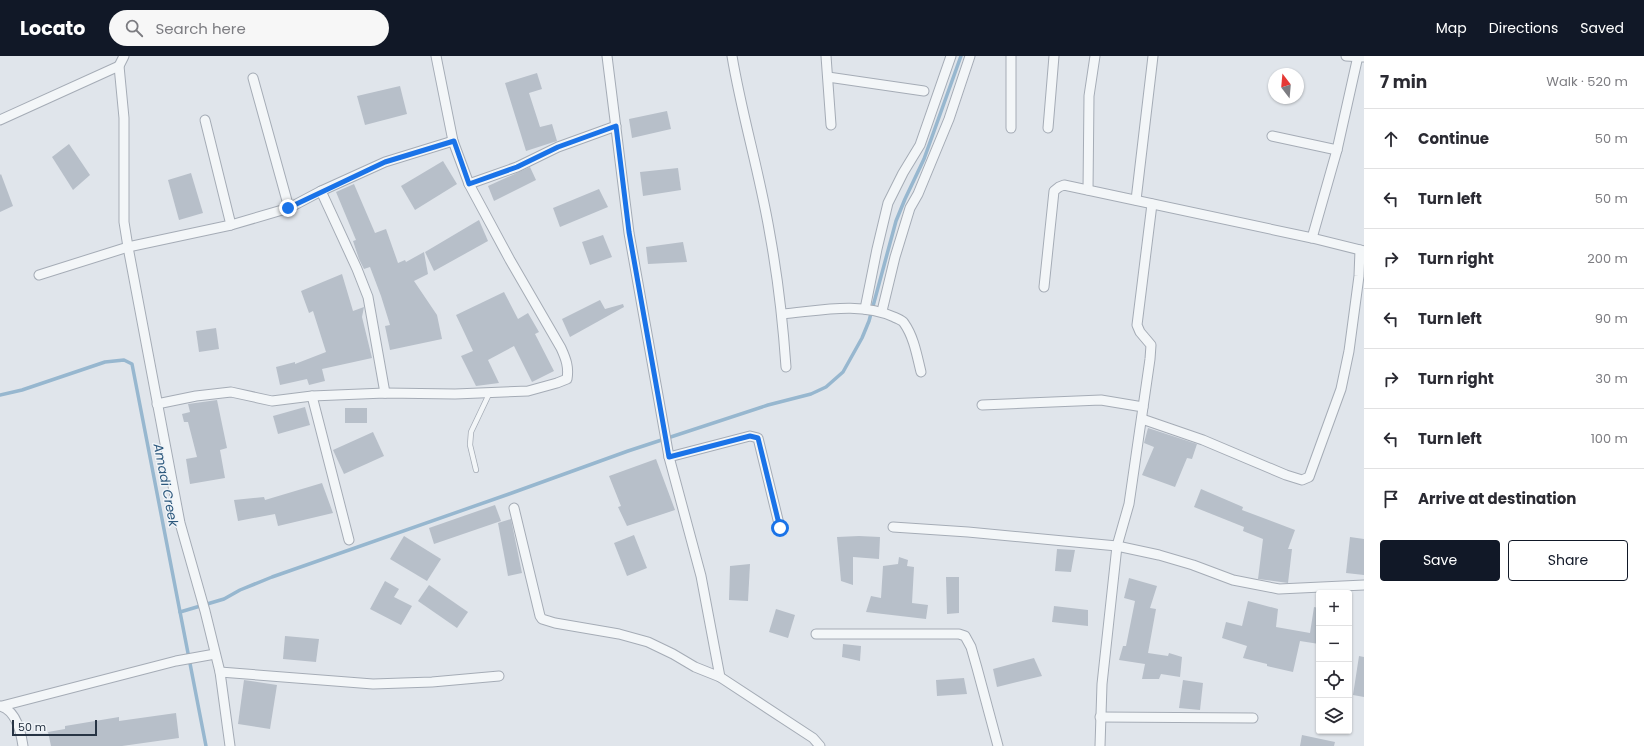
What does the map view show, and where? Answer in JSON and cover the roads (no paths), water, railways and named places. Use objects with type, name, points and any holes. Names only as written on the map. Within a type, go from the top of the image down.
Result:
[{"type":"street","points":[[124,56],[119,66],[124,118],[124,222],[180,524],[200,598],[205,611],[220,672],[230,746]]},
{"type":"street","points":[[157,404],[196,396],[231,392],[272,401],[312,396],[385,393],[528,391],[564,381],[567,378],[567,361],[561,348],[510,260],[469,184],[454,141],[436,56]]},
{"type":"street","points":[[607,56],[629,232],[668,452],[701,576],[720,677]]},
{"type":"street","points":[[732,56],[739,99],[758,175],[770,234],[782,314],[786,367]]},
{"type":"street","points":[[826,56],[831,125]]},
{"type":"street","points":[[865,309],[888,202],[920,144],[951,56]]},
{"type":"street","points":[[882,311],[894,257],[910,208],[918,194],[949,119],[970,56]]},
{"type":"street","points":[[1011,56],[1011,128]]},
{"type":"street","points":[[1048,128],[1054,56]]},
{"type":"street","points":[[1088,190],[1089,96],[1095,56]]},
{"type":"street","points":[[1136,200],[1153,56]]},
{"type":"street","points":[[1312,238],[1337,150],[1360,56],[1346,56]]},
{"type":"street","points":[[0,120],[119,66]]},
{"type":"street","points":[[828,77],[924,91]]},
{"type":"street","points":[[253,78],[288,208]]},
{"type":"street","points":[[205,120],[231,225]]},
{"type":"street","points":[[469,184],[517,167],[558,147],[616,126]]},
{"type":"street","points":[[1272,136],[1337,150]]},
{"type":"street","points":[[39,276],[128,247],[231,225],[288,208],[321,191],[385,162],[454,141]]},
{"type":"street","points":[[1044,287],[1054,191],[1058,187],[1064,185],[1362,250],[1349,351],[1341,389],[1309,477],[1302,480],[1286,475],[1203,440],[1142,419]]},
{"type":"street","points":[[321,191],[357,269],[368,297],[385,393]]},
{"type":"street","points":[[1100,746],[1100,717],[1118,546],[1129,504],[1150,359],[1151,345],[1140,332],[1137,325],[1152,204]]},
{"type":"street","points":[[782,314],[830,310],[865,309],[882,311],[903,321],[910,333],[921,372]]},
{"type":"street","points":[[312,396],[349,540]]},
{"type":"street","points":[[982,405],[1101,400],[1143,407]]},
{"type":"street","points":[[668,452],[750,436],[758,438],[780,528]]},
{"type":"street","points":[[514,508],[540,616],[542,619],[555,623],[619,634],[648,642],[695,667],[720,677],[813,738],[820,746]]},
{"type":"street","points":[[893,527],[968,532],[1118,546],[1193,565],[1233,580],[1279,589],[1364,585]]},
{"type":"street","points":[[816,634],[959,634],[965,636],[977,668],[998,746]]},
{"type":"street","points":[[1,706],[176,661],[215,654]]},
{"type":"street","points":[[220,672],[373,684],[432,682],[499,676]]},
{"type":"street","points":[[1,706],[10,711],[18,724],[23,746]]},
{"type":"street","points":[[1100,717],[1253,718]]},
{"type":"lane","points":[[476,470],[470,445],[471,432],[490,392]]},
{"type":"waterway","points":[[180,612],[224,599],[240,590],[272,577],[628,451],[768,405],[811,394],[826,387],[843,372],[862,338],[869,321],[896,221],[924,159],[961,56]]},
{"type":"waterway","name":"Amadi Creek","points":[[0,395],[22,390],[105,362],[124,360],[132,364],[206,746]]}]
